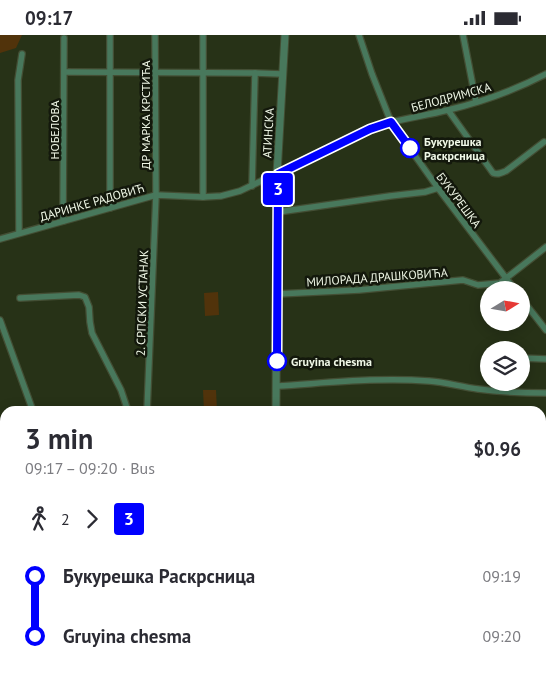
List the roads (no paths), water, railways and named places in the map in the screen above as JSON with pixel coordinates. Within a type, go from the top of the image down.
[{"type":"street","points":[[110,35],[110,208]]},
{"type":"street","name":"ДР МАРКА КРСТИЋА","points":[[155,35],[156,195]]},
{"type":"street","points":[[203,197],[204,35]]},
{"type":"street","name":"АТИНСКА","points":[[276,406],[278,174],[285,35]]},
{"type":"street","name":"БУКУРЕШКА","points":[[359,35],[391,122],[506,279]]},
{"type":"street","points":[[463,35],[476,102]]},
{"type":"street","name":"НОБЕЛОВА","points":[[63,221],[64,38]]},
{"type":"street","points":[[19,233],[18,80],[22,54]]},
{"type":"street","points":[[64,72],[282,74]]},
{"type":"street","points":[[252,186],[255,73]]},
{"type":"street","name":"БЕЛОДРИМСКА","points":[[278,174],[370,129],[391,122],[476,102],[500,94],[546,73]]},
{"type":"street","points":[[448,110],[493,173],[499,174],[506,171],[544,142]]},
{"type":"street","name":"ДАРИНКЕ РАДОВИЋ","points":[[0,239],[156,195],[222,196],[252,186],[278,174]]},
{"type":"street","points":[[278,212],[438,188]]},
{"type":"street","name":"2. СРПСКИ УСТАНАК","points":[[148,406],[156,195]]},
{"type":"street","points":[[506,279],[546,247]]},
{"type":"street","name":"МИЛОРАДА ДРАШКОВИЋА","points":[[277,294],[358,290],[463,280],[472,284],[485,285],[500,283],[506,279]]},
{"type":"street","points":[[20,298],[84,296],[87,300],[92,333],[121,390],[126,406]]},
{"type":"street","points":[[530,310],[546,331]]},
{"type":"street","points":[[0,320],[31,406]]},
{"type":"street","points":[[530,359],[546,359]]},
{"type":"street","points":[[277,386],[361,381],[420,381],[476,389],[546,393]]},
{"type":"place","name":"Букурешка Раскрсница","points":[[410,148]]},
{"type":"place","name":"Gruyina chesma","points":[[277,361]]}]
